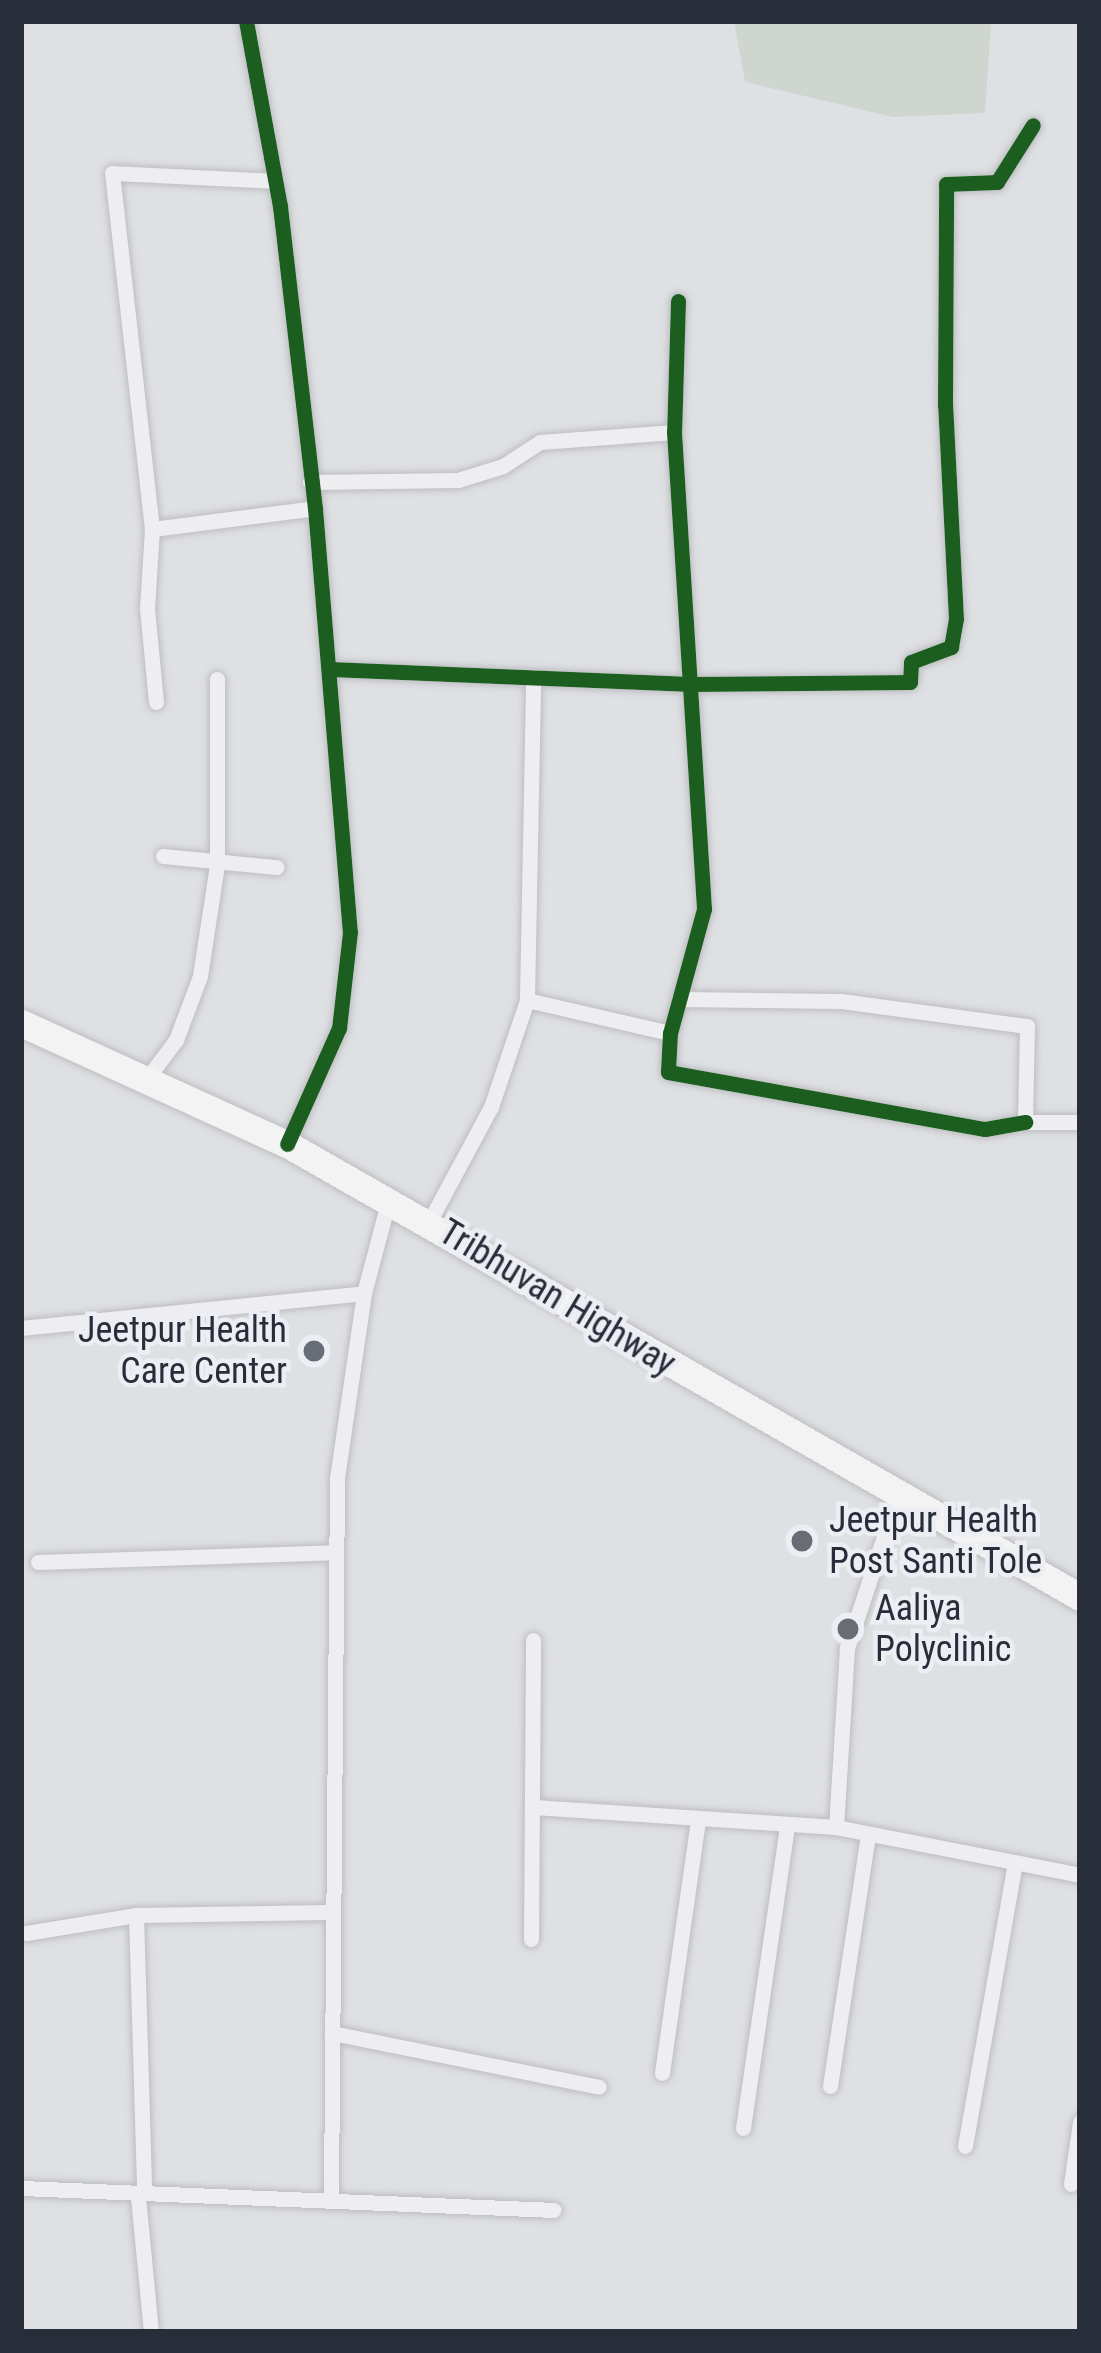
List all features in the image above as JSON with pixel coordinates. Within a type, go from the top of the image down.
[{"type":"highway","name":"Tribhuvan Highway","points":[[21,1024],[148,1077],[389,1199],[897,1496],[1080,1597]]},
{"type":"street","points":[[245,21],[275,181],[315,508],[350,932],[339,1028],[287,1144]]},
{"type":"street","points":[[331,669],[691,683],[910,682],[911,662],[951,647],[946,184],[997,182],[1033,125]]},
{"type":"street","points":[[156,702],[147,608],[152,529],[112,173],[275,181]]},
{"type":"street","points":[[678,301],[674,432],[704,909],[670,1033],[668,1072],[985,1129],[1025,1122],[1080,1122]]},
{"type":"street","points":[[310,482],[458,480],[503,466],[540,442],[674,432]]},
{"type":"street","points":[[152,529],[315,508]]},
{"type":"street","points":[[429,1222],[490,1107],[526,1000],[533,677]]},
{"type":"street","points":[[148,1077],[176,1040],[200,976],[217,866],[217,680]]},
{"type":"street","points":[[163,856],[217,866],[275,867]]},
{"type":"street","points":[[679,999],[841,1001],[1027,1025],[1025,1122]]},
{"type":"street","points":[[526,1000],[670,1033]]},
{"type":"street","points":[[331,2195],[328,1912],[334,1552],[364,1294],[389,1199]]},
{"type":"street","points":[[21,1328],[364,1294]]},
{"type":"street","points":[[836,1827],[847,1648],[897,1496]]},
{"type":"street","points":[[38,1562],[334,1552]]},
{"type":"street","points":[[531,1940],[533,1640]]},
{"type":"street","points":[[534,1807],[787,1828],[836,1827],[1080,1875]]},
{"type":"street","points":[[662,2073],[698,1821]]},
{"type":"street","points":[[743,2128],[787,1828]]},
{"type":"street","points":[[830,2086],[868,1836]]},
{"type":"street","points":[[965,2146],[1015,1862]]},
{"type":"street","points":[[26,1933],[136,1915],[328,1912]]},
{"type":"street","points":[[136,1915],[144,2187],[138,2198],[151,2332]]},
{"type":"street","points":[[332,2033],[599,2087]]},
{"type":"street","points":[[1071,2183],[1080,2122]]},
{"type":"street","points":[[21,2188],[144,2187],[554,2210]]},
{"type":"shaded area","points":[[734,21],[991,21],[985,113],[893,117],[745,82]]},
{"type":"cycle path","points":[[246,21],[280,206],[315,508],[350,932],[339,1028],[287,1144]]},
{"type":"cycle path","points":[[330,669],[691,684],[910,682],[911,662],[951,647],[956,619],[945,405],[946,184],[997,182],[1033,125]]},
{"type":"cycle path","points":[[678,301],[674,432],[704,909],[670,1033],[668,1072],[985,1129],[1025,1122]]},
{"type":"place","name":"Jeetpur Health Care Center","points":[[314,1351]]},
{"type":"place","name":"Jeetpur Health Post Santi Tole","points":[[802,1541]]},
{"type":"place","name":"Aaliya Polyclinic","points":[[848,1629]]}]
